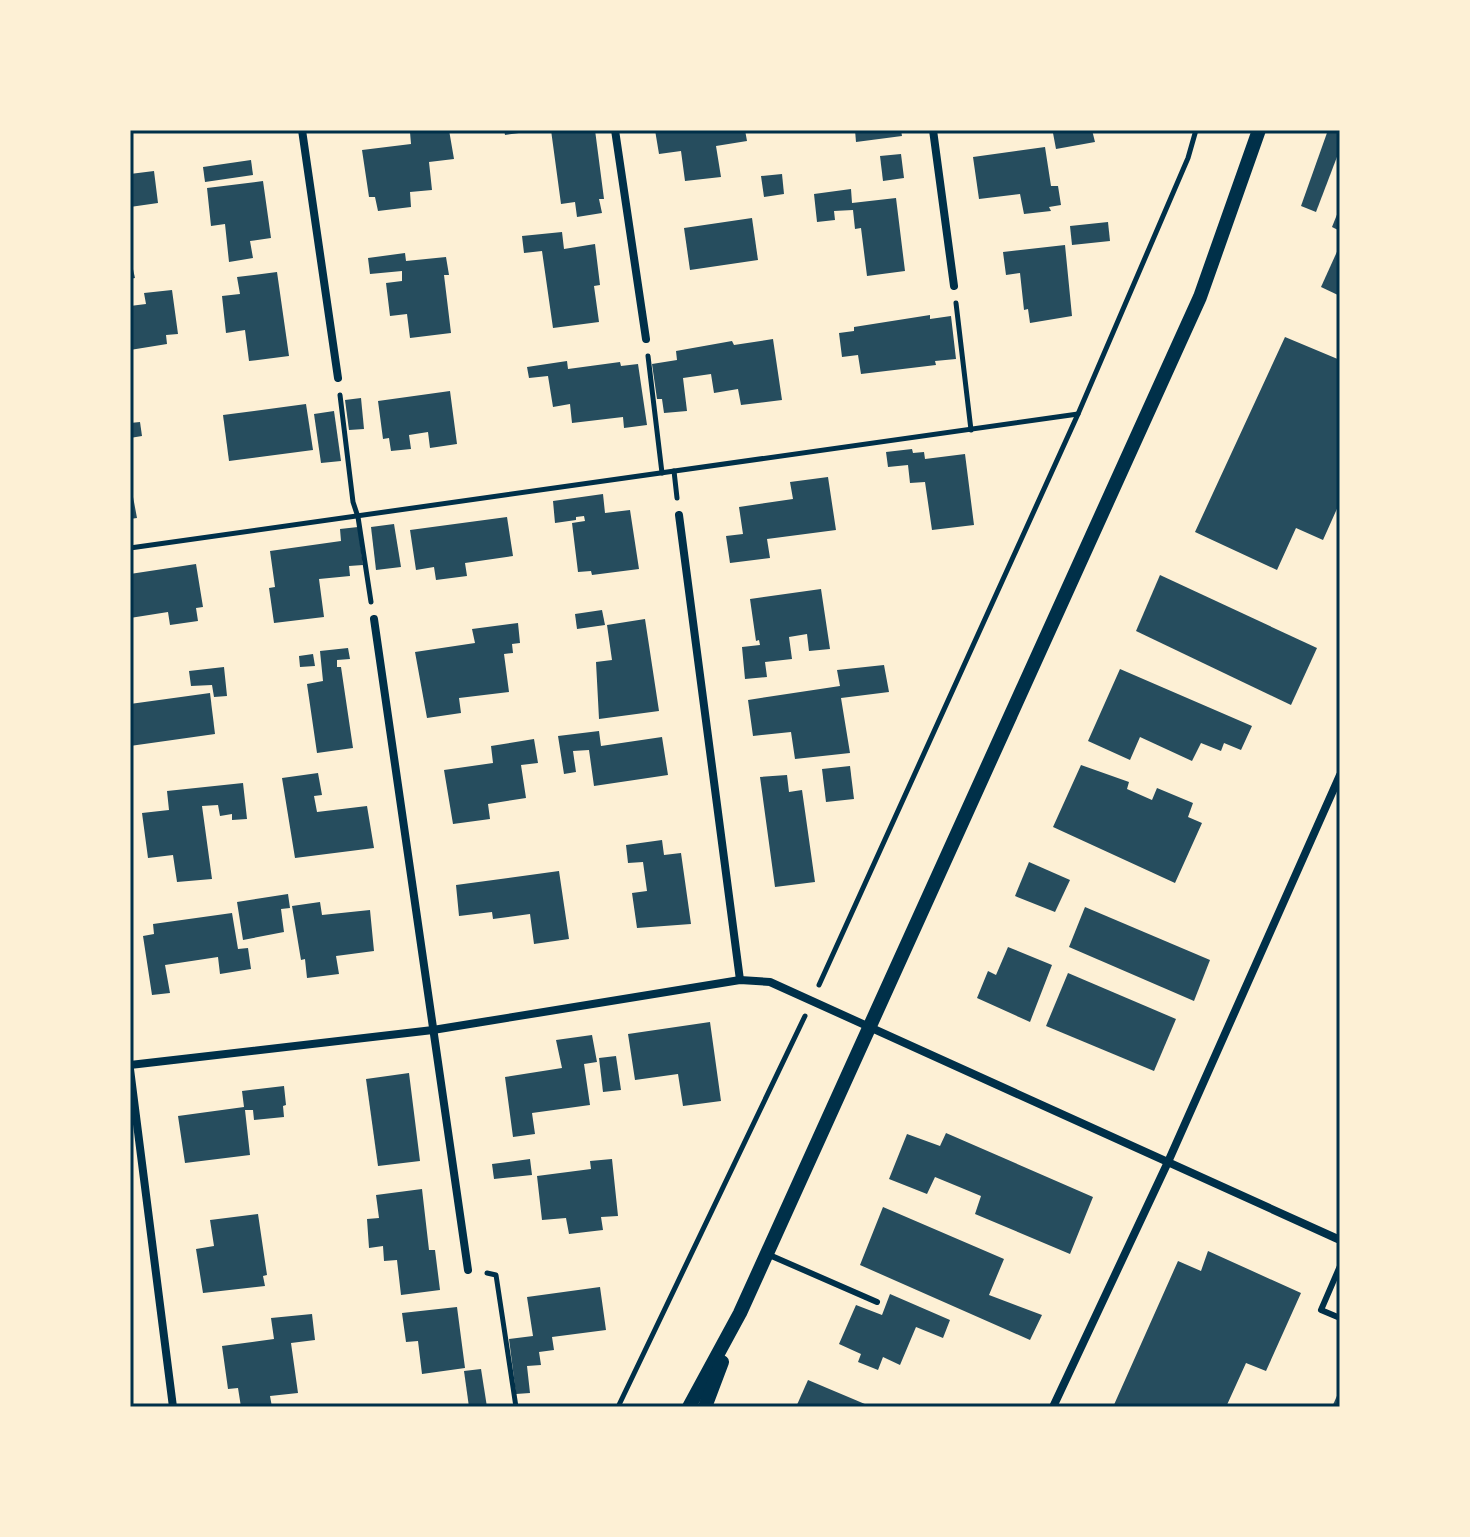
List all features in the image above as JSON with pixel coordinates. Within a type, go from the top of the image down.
[{"type":"street","points":[[302,130],[338,378]]},
{"type":"street","points":[[615,130],[646,339]]},
{"type":"street","points":[[933,130],[954,286]]},
{"type":"street","points":[[689,1407],[740,1313],[1200,297],[1259,130]]},
{"type":"street","points":[[679,515],[740,980]]},
{"type":"street","points":[[374,619],[468,1270]]},
{"type":"street","points":[[1053,1407],[1168,1162],[1340,775]]},
{"type":"street","points":[[173,1407],[130,1067],[433,1030],[740,980],[770,982],[1340,1240]]},
{"type":"street","points":[[705,1407],[740,1313]]},
{"type":"lane","points":[[767,1254],[877,1302]]},
{"type":"lane","points":[[1340,1266],[1321,1310],[1340,1318]]},
{"type":"path","points":[[618,1407],[812,1001],[1078,414],[1188,158],[1196,130]]},
{"type":"path","points":[[954,286],[971,430]]},
{"type":"path","points":[[646,339],[662,473]]},
{"type":"path","points":[[338,378],[353,502],[374,619]]},
{"type":"path","points":[[130,548],[1078,414]]},
{"type":"path","points":[[674,471],[679,515]]},
{"type":"path","points":[[468,1270],[496,1275],[516,1407]]},
{"type":"building","points":[[449,130],[454,159],[429,162],[432,190],[410,192],[411,207],[378,211],[375,197],[369,197],[362,150],[411,144],[410,132]]},
{"type":"building","points":[[504,130],[526,130],[526,132],[505,135]]},
{"type":"building","points":[[551,130],[595,130],[604,199],[599,199],[602,213],[577,217],[575,202],[561,204]]},
{"type":"building","points":[[655,130],[745,130],[747,141],[716,146],[721,177],[685,181],[681,151],[659,154]]},
{"type":"building","points":[[855,130],[901,130],[902,136],[856,142]]},
{"type":"building","points":[[1092,130],[1095,142],[1056,149],[1053,133]]},
{"type":"building","points":[[1328,130],[1340,130],[1340,149],[1316,212],[1301,206]]},
{"type":"building","points":[[1045,147],[1051,186],[1058,186],[1061,205],[1049,207],[1051,211],[1024,214],[1020,194],[979,199],[973,157]]},
{"type":"building","points":[[901,154],[904,178],[883,181],[880,156]]},
{"type":"building","points":[[251,160],[253,175],[205,182],[203,167]]},
{"type":"building","points":[[154,171],[158,203],[130,207],[130,174]]},
{"type":"building","points":[[782,174],[784,194],[764,197],[761,176]]},
{"type":"building","points":[[263,181],[271,238],[250,241],[253,258],[229,262],[225,224],[211,226],[207,188]]},
{"type":"building","points":[[851,189],[852,203],[896,198],[905,271],[867,276],[861,228],[855,229],[853,210],[834,211],[835,220],[817,222],[814,194]]},
{"type":"building","points":[[1340,207],[1340,231],[1332,227]]},
{"type":"building","points":[[752,218],[758,260],[690,270],[684,228]]},
{"type":"building","points":[[1108,222],[1110,241],[1072,245],[1070,226]]},
{"type":"building","points":[[562,232],[564,249],[595,244],[600,285],[594,286],[599,322],[553,328],[542,251],[524,253],[522,236]]},
{"type":"building","points":[[1065,245],[1072,316],[1030,323],[1028,309],[1024,310],[1020,273],[1006,275],[1003,252]]},
{"type":"building","points":[[1340,245],[1340,296],[1321,287]]},
{"type":"building","points":[[405,253],[406,261],[446,257],[449,275],[444,275],[451,333],[410,338],[407,314],[390,316],[386,283],[402,281],[402,271],[370,274],[368,258]]},
{"type":"building","points":[[130,256],[135,278],[130,279]]},
{"type":"building","points":[[277,272],[289,356],[249,361],[245,330],[226,333],[222,296],[240,294],[237,277]]},
{"type":"building","points":[[172,290],[178,334],[166,335],[167,344],[130,350],[130,306],[146,304],[144,293]]},
{"type":"building","points":[[930,315],[930,319],[951,316],[956,359],[935,361],[936,365],[861,374],[858,355],[842,357],[839,333],[854,331],[854,327]]},
{"type":"building","points":[[1285,337],[1340,360],[1340,502],[1323,540],[1296,528],[1277,570],[1195,532]]},
{"type":"building","points":[[773,339],[782,400],[741,405],[738,389],[714,393],[711,374],[683,378],[687,411],[664,413],[662,399],[657,399],[652,364],[677,360],[676,351],[732,341],[734,345]]},
{"type":"building","points":[[567,361],[568,369],[620,362],[621,366],[638,364],[647,425],[624,428],[623,417],[572,423],[570,404],[553,407],[548,376],[529,378],[527,367]]},
{"type":"building","points":[[450,391],[457,444],[430,448],[428,432],[409,435],[411,449],[391,451],[389,438],[383,439],[378,401]]},
{"type":"building","points":[[361,398],[364,429],[349,430],[345,400]]},
{"type":"building","points":[[306,404],[313,450],[229,461],[223,415]]},
{"type":"building","points":[[334,411],[341,461],[321,463],[314,414]]},
{"type":"building","points":[[140,422],[142,436],[130,438],[130,423]]},
{"type":"building","points":[[912,449],[913,453],[924,452],[925,459],[965,454],[974,525],[932,530],[925,482],[910,483],[908,465],[888,467],[886,452]]},
{"type":"building","points":[[828,477],[836,530],[767,539],[770,558],[730,563],[726,536],[743,534],[739,507],[793,499],[790,482]]},
{"type":"building","points":[[130,481],[137,518],[130,519]]},
{"type":"building","points":[[603,494],[605,513],[630,510],[639,569],[592,575],[591,571],[578,572],[572,523],[585,521],[584,516],[555,523],[553,501]]},
{"type":"building","points":[[507,517],[513,556],[465,563],[467,576],[436,580],[434,567],[416,570],[410,530]]},
{"type":"building","points":[[394,524],[401,567],[376,570],[371,527]]},
{"type":"building","points":[[358,527],[363,565],[349,566],[350,576],[319,579],[324,617],[274,623],[269,588],[275,587],[270,551],[341,541],[340,529]]},
{"type":"building","points":[[196,564],[203,607],[196,608],[198,621],[170,625],[168,612],[130,618],[130,574]]},
{"type":"building","points":[[1160,575],[1317,648],[1291,705],[1136,631]]},
{"type":"building","points":[[821,589],[830,649],[809,651],[807,634],[789,637],[792,659],[765,662],[767,677],[745,679],[742,647],[760,645],[759,640],[756,641],[750,599]]},
{"type":"building","points":[[602,610],[605,625],[577,629],[575,614]]},
{"type":"building","points":[[645,619],[659,711],[599,719],[596,662],[612,660],[607,625]]},
{"type":"building","points":[[518,623],[520,643],[512,644],[513,653],[504,654],[509,692],[459,698],[461,713],[427,718],[415,652],[475,643],[472,629]]},
{"type":"building","points":[[348,648],[350,659],[337,660],[337,667],[341,667],[353,748],[317,753],[307,684],[323,681],[320,651]]},
{"type":"building","points":[[313,654],[315,666],[300,667],[299,656]]},
{"type":"building","points":[[884,665],[889,692],[841,698],[850,753],[795,759],[791,732],[753,736],[748,700],[840,686],[837,670]]},
{"type":"building","points":[[224,667],[227,696],[214,697],[212,685],[191,686],[189,671]]},
{"type":"building","points":[[1120,669],[1252,726],[1241,750],[1224,743],[1221,751],[1201,743],[1192,761],[1140,737],[1130,760],[1088,741]]},
{"type":"building","points":[[210,693],[215,734],[130,746],[130,704]]},
{"type":"building","points":[[599,731],[601,746],[662,737],[668,775],[594,786],[589,750],[573,751],[576,772],[564,774],[558,736]]},
{"type":"building","points":[[534,739],[538,763],[521,765],[526,798],[488,804],[490,819],[453,824],[444,770],[493,763],[491,746]]},
{"type":"building","points":[[1081,765],[1129,782],[1127,789],[1152,800],[1157,788],[1193,803],[1188,817],[1202,823],[1175,883],[1053,827]]},
{"type":"building","points":[[850,766],[854,799],[826,802],[822,769]]},
{"type":"building","points":[[318,773],[322,795],[314,796],[317,812],[367,806],[374,848],[295,858],[282,778]]},
{"type":"building","points":[[787,775],[789,792],[802,790],[815,882],[775,887],[760,777]]},
{"type":"building","points":[[243,783],[247,819],[232,820],[232,814],[220,816],[218,805],[202,806],[212,879],[177,882],[173,855],[148,858],[142,813],[169,810],[167,791]]},
{"type":"building","points":[[662,840],[664,855],[681,853],[691,924],[637,928],[632,893],[647,891],[643,862],[628,863],[626,845]]},
{"type":"building","points":[[1029,862],[1070,880],[1055,912],[1015,896]]},
{"type":"building","points":[[559,871],[569,939],[534,944],[530,914],[493,919],[492,912],[459,916],[456,885]]},
{"type":"building","points":[[288,894],[290,908],[281,909],[284,932],[243,940],[237,902]]},
{"type":"building","points":[[320,902],[322,915],[370,910],[374,951],[336,956],[339,974],[307,978],[292,906]]},
{"type":"building","points":[[1085,907],[1210,960],[1194,1001],[1069,947]]},
{"type":"building","points":[[232,913],[238,949],[248,948],[251,969],[220,974],[218,957],[165,965],[170,993],[152,995],[143,936],[154,934],[153,924]]},
{"type":"building","points":[[1008,947],[1052,965],[1030,1022],[977,998],[988,971],[996,975]]},
{"type":"building","points":[[1068,973],[1176,1019],[1154,1071],[1046,1026]]},
{"type":"building","points":[[710,1022],[721,1101],[683,1106],[678,1074],[635,1080],[628,1034]]},
{"type":"building","points":[[592,1035],[597,1062],[584,1064],[590,1105],[532,1113],[535,1134],[513,1137],[505,1077],[562,1068],[556,1040]]},
{"type":"building","points":[[616,1056],[621,1090],[603,1092],[599,1058]]},
{"type":"building","points":[[409,1073],[420,1161],[378,1166],[366,1079]]},
{"type":"building","points":[[284,1086],[284,1117],[254,1120],[253,1110],[245,1110],[250,1155],[185,1163],[178,1116],[244,1107],[242,1091]]},
{"type":"building","points":[[946,1133],[1093,1197],[1070,1254],[975,1214],[981,1196],[935,1177],[927,1194],[889,1179],[907,1134],[940,1146]]},
{"type":"building","points":[[530,1159],[532,1175],[494,1179],[492,1164]]},
{"type":"building","points":[[612,1159],[618,1216],[601,1217],[603,1230],[569,1234],[566,1218],[542,1220],[537,1176],[591,1169],[590,1161]]},
{"type":"building","points":[[422,1189],[429,1250],[435,1250],[440,1290],[401,1295],[397,1260],[384,1261],[383,1246],[369,1248],[367,1219],[379,1218],[376,1195]]},
{"type":"building","points":[[883,1207],[1004,1259],[989,1295],[1042,1315],[1030,1340],[860,1265]]},
{"type":"building","points":[[258,1214],[267,1275],[263,1276],[265,1286],[203,1293],[196,1249],[214,1246],[210,1220]]},
{"type":"building","points":[[1208,1251],[1301,1293],[1266,1371],[1246,1363],[1226,1407],[1113,1407],[1178,1261],[1201,1271]]},
{"type":"building","points":[[600,1287],[606,1330],[552,1337],[554,1350],[539,1352],[541,1365],[527,1366],[530,1393],[516,1394],[509,1339],[533,1336],[527,1297]]},
{"type":"building","points":[[890,1294],[950,1320],[943,1338],[916,1327],[900,1365],[883,1357],[878,1370],[858,1362],[861,1354],[839,1344],[856,1305],[882,1315]]},
{"type":"building","points":[[457,1307],[465,1368],[422,1374],[418,1341],[406,1342],[402,1313]]},
{"type":"building","points":[[312,1314],[315,1340],[291,1343],[298,1393],[270,1396],[272,1407],[241,1407],[238,1388],[228,1389],[222,1346],[274,1339],[271,1318]]},
{"type":"building","points":[[481,1369],[487,1407],[469,1407],[464,1371]]},
{"type":"building","points":[[808,1380],[872,1407],[796,1407]]},
{"type":"building","points":[[1340,1389],[1340,1407],[1332,1407]]}]
